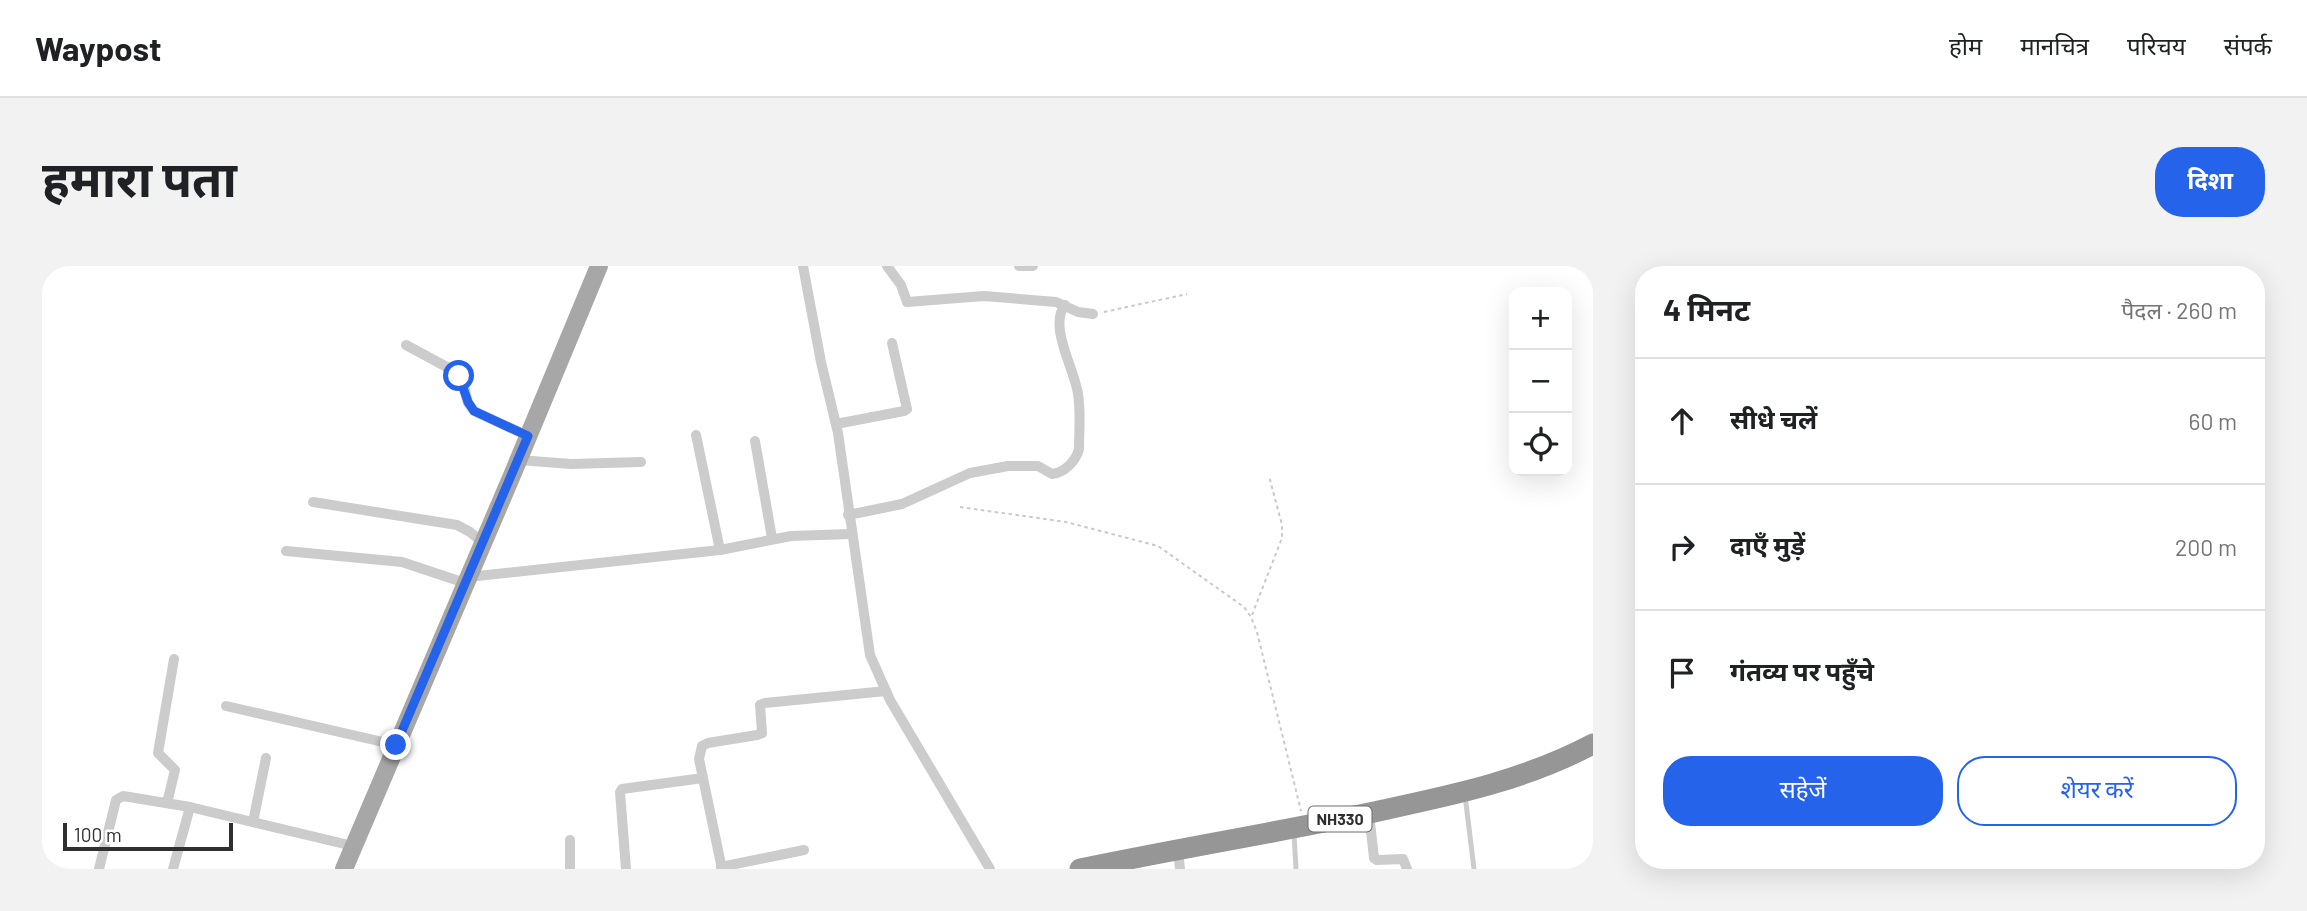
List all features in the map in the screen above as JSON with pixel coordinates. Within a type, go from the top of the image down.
[{"type":"highway","name":"NH330","points":[[1080,869],[1179,859],[1299,826],[1465,792],[1516,778],[1559,762],[1593,744]]},
{"type":"main road","points":[[344,869],[519,460],[598,266]]},
{"type":"street","points":[[803,266],[836,424],[870,654],[886,691],[990,869]]},
{"type":"street","points":[[887,266],[901,285],[907,302],[984,296],[1065,305],[1077,312],[1093,314]]},
{"type":"street","points":[[1019,266],[1033,266]]},
{"type":"street","points":[[848,515],[902,504],[978,471],[1008,466],[1038,466],[1052,474],[1063,471],[1079,449],[1078,392],[1066,355],[1059,317],[1065,305]]},
{"type":"street","points":[[836,424],[907,409],[892,343]]},
{"type":"street","points":[[406,345],[456,372],[463,382],[468,402],[474,411],[528,436]]},
{"type":"street","points":[[696,435],[720,550]]},
{"type":"street","points":[[755,441],[772,538]]},
{"type":"street","points":[[519,460],[570,464],[641,462]]},
{"type":"street","points":[[313,502],[457,525],[483,543]]},
{"type":"street","points":[[286,551],[402,562],[467,580],[720,550],[772,538],[851,534]]},
{"type":"street","points":[[167,803],[175,770],[158,753],[174,659]]},
{"type":"street","points":[[804,850],[722,868],[699,759],[702,746],[762,733],[760,705],[886,691]]},
{"type":"street","points":[[226,706],[396,745]]},
{"type":"street","points":[[253,822],[266,758]]},
{"type":"street","points":[[625,869],[622,789],[703,778]]},
{"type":"street","points":[[99,869],[119,797],[129,796],[190,807],[353,846]]},
{"type":"street","points":[[173,869],[190,807]]},
{"type":"street","points":[[1369,813],[1374,858],[1403,859],[1406,869]]},
{"type":"street","points":[[570,840],[570,869]]},
{"type":"lane","points":[[1465,792],[1474,869]]},
{"type":"lane","points":[[1296,869],[1299,826]]},
{"type":"path","points":[[1093,314],[1119,311],[1188,293]]},
{"type":"path","points":[[1251,617],[1282,538],[1282,525],[1269,476]]},
{"type":"path","points":[[960,508],[1066,522],[1158,546],[1244,607],[1251,617],[1299,826]]},
{"type":"route","points":[[396,745],[528,436],[474,411],[459,376]]}]
